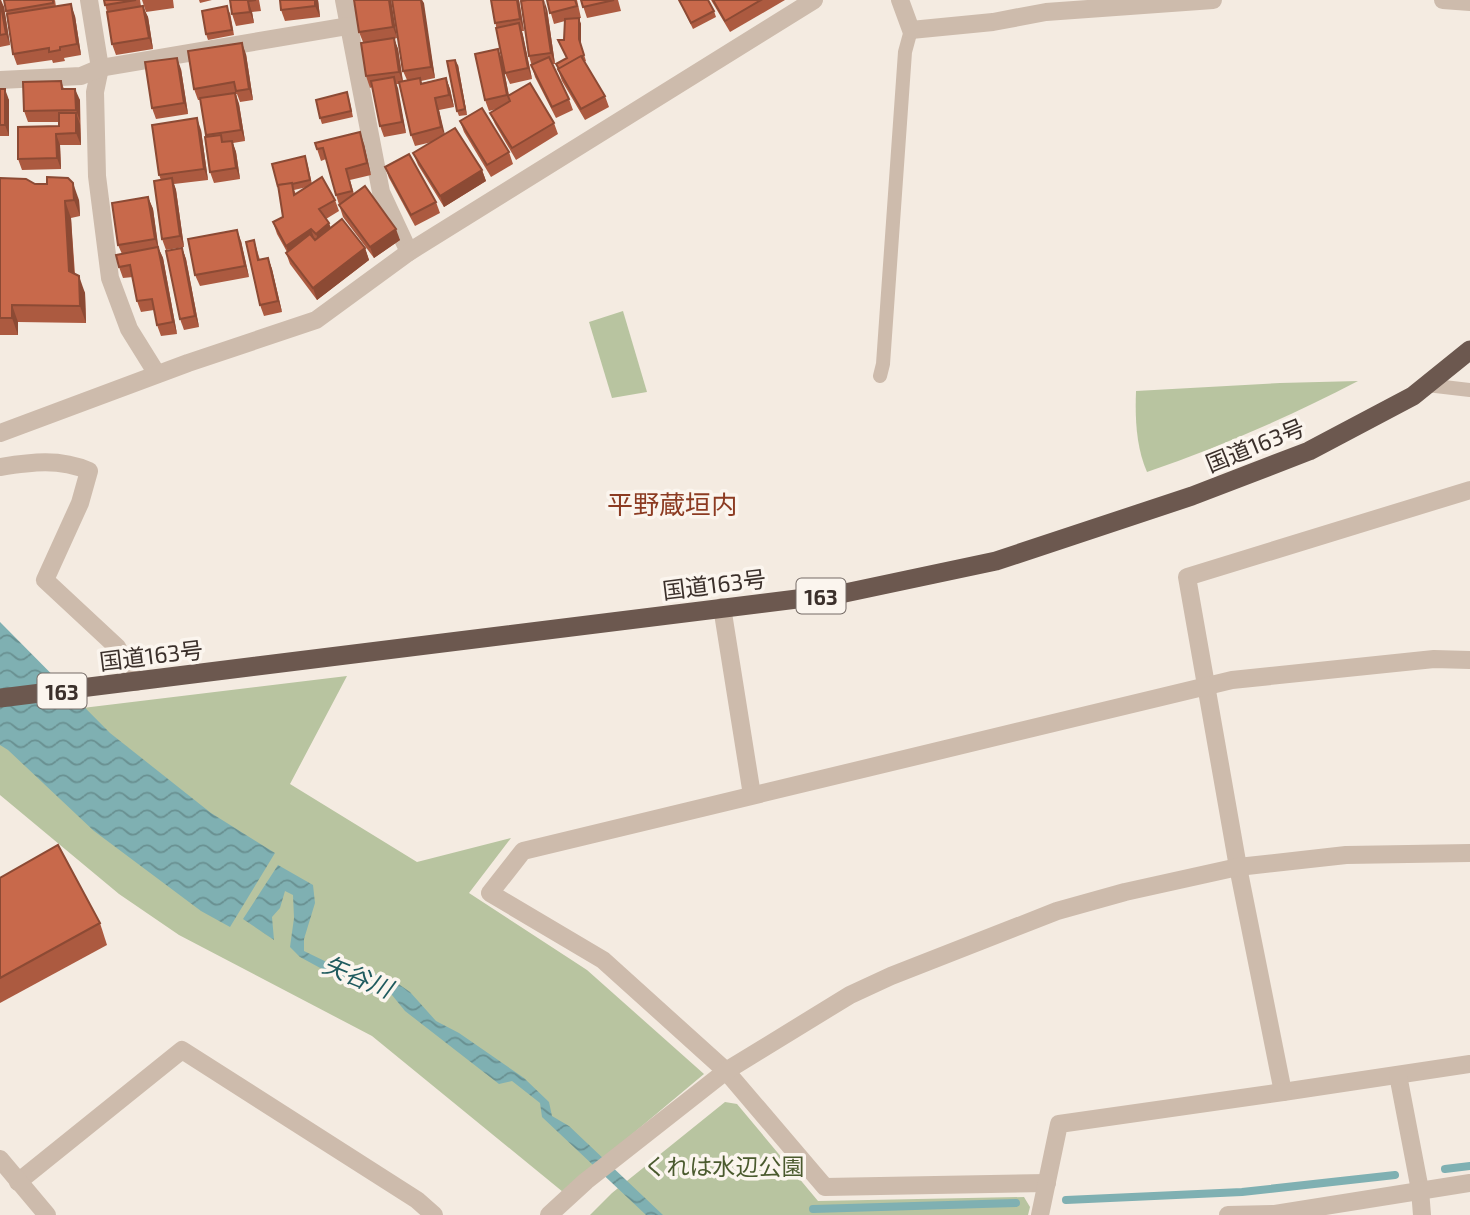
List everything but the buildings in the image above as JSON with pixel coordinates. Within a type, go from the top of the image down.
[{"type":"highway","name":"国道163号","points":[[0,698],[845,593],[996,561],[1192,496],[1309,451],[1413,396],[1470,350]]},
{"type":"street","points":[[89,0],[100,68],[95,92],[97,176],[110,278],[130,329],[156,374]]},
{"type":"street","points":[[344,0],[381,192],[409,252]]},
{"type":"street","points":[[0,433],[156,374],[316,320],[409,252],[814,0]]},
{"type":"street","points":[[900,0],[911,30],[993,22],[1046,12],[1213,0]]},
{"type":"street","points":[[1443,0],[1470,2]]},
{"type":"street","points":[[0,79],[81,76],[100,68],[348,26]]},
{"type":"street","points":[[0,467],[36,462],[72,464],[89,471],[80,503],[45,580],[117,647],[130,682]]},
{"type":"street","points":[[1283,1092],[1238,867],[1187,577],[1470,490]]},
{"type":"street","points":[[722,607],[752,795]]},
{"type":"street","points":[[1047,1183],[825,1187],[726,1071],[603,960],[490,892],[523,851],[1233,680],[1434,659],[1470,660]]},
{"type":"street","points":[[549,1215],[586,1181],[726,1071],[850,995],[891,976],[1057,911],[1125,892],[1238,867],[1346,855],[1470,853]]},
{"type":"street","points":[[18,1182],[182,1050],[417,1200],[434,1215]]},
{"type":"street","points":[[1040,1215],[1059,1124],[1470,1064]]},
{"type":"street","points":[[1398,1075],[1420,1190],[1422,1215]]},
{"type":"street","points":[[0,1159],[47,1215]]},
{"type":"street","points":[[1228,1215],[1275,1214],[1470,1183]]},
{"type":"lane","points":[[880,376],[905,52],[911,30]]},
{"type":"lane","points":[[1427,385],[1470,390]]},
{"type":"green space","points":[[623,311],[647,392],[612,398],[589,322]]},
{"type":"green space","points":[[1358,381],[1254,431],[1147,472],[1140,453],[1137,432],[1136,391]]},
{"type":"green space","points":[[347,676],[290,784],[417,862],[511,838],[469,893],[587,970],[704,1074],[563,1192],[372,1036],[179,935],[119,894],[0,795],[0,718]]},
{"type":"green space","name":"くれは水辺公園","points":[[725,1102],[737,1104],[818,1201],[1024,1197],[1030,1207],[1028,1215],[590,1215],[612,1193]]},
{"type":"water","points":[[0,622],[110,733],[211,813],[275,853],[230,927],[201,911],[94,831],[0,745]]},
{"type":"water","name":"矢谷川","points":[[278,865],[313,885],[315,903],[304,939],[304,951],[337,967],[387,976],[410,992],[436,1021],[459,1033],[524,1078],[549,1102],[552,1116],[569,1126],[663,1215],[646,1215],[542,1117],[540,1103],[512,1081],[499,1084],[405,1011],[392,995],[380,992],[368,994],[300,957],[290,947],[294,918],[293,895],[285,891],[280,908],[272,917],[274,940],[243,919]]},
{"type":"waterway","points":[[1445,1169],[1470,1166]]},
{"type":"waterway","points":[[1066,1200],[1242,1192],[1395,1175]]},
{"type":"waterway","points":[[813,1209],[1016,1203]]},
{"type":"district","name":"平野蔵垣内","points":[[672,503]]}]
